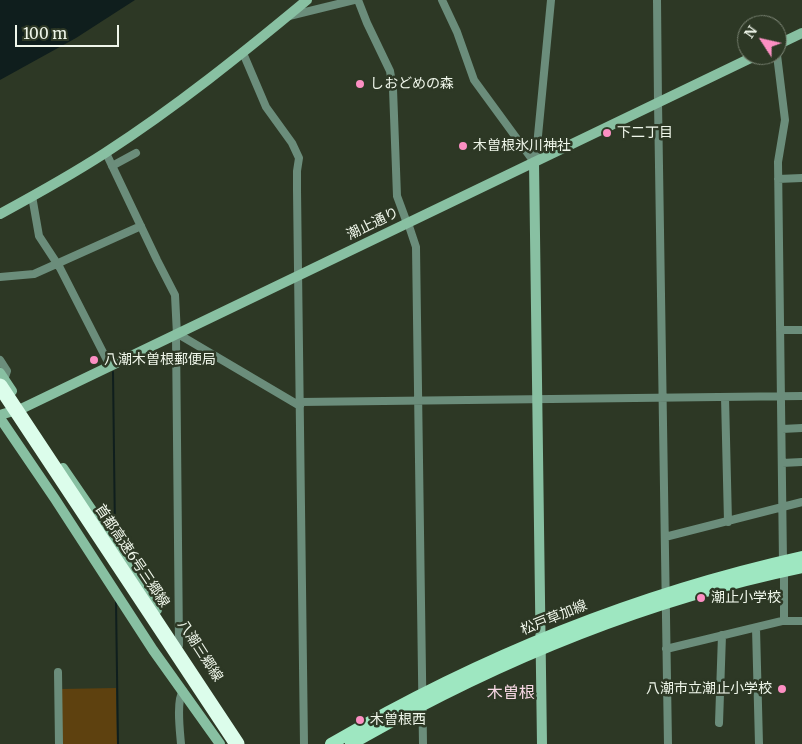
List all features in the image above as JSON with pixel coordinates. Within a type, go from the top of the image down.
[{"type":"highway","name":"首都高速6号三郷線","points":[[2,380],[237,744]]},
{"type":"highway","name":"首都高速6号三郷線","points":[[0,405],[226,744]]},
{"type":"main road","name":"松戸草加線","points":[[331,744],[422,699],[457,687],[541,644],[582,632],[666,599],[738,582],[802,557]]},
{"type":"main road","name":"松戸草加線","points":[[783,566],[802,567]]},
{"type":"main road","name":"松戸草加線","points":[[351,744],[422,699]]},
{"type":"street","points":[[0,214],[106,153],[165,112],[243,53],[307,0]]},
{"type":"street","points":[[287,17],[354,0]]},
{"type":"street","points":[[358,0],[390,71],[393,89],[397,196],[416,247],[423,744]]},
{"type":"street","points":[[442,0],[457,32],[474,80],[534,162]]},
{"type":"street","points":[[542,744],[534,162],[551,0]]},
{"type":"street","points":[[657,0],[668,744]]},
{"type":"street","points":[[787,40],[802,33]]},
{"type":"street","points":[[243,53],[266,107],[292,143],[299,158],[297,171],[304,744]]},
{"type":"street","name":"潮止通り","points":[[0,417],[23,408],[177,335],[737,64]]},
{"type":"street","points":[[777,65],[785,120],[778,162],[784,621]]},
{"type":"street","points":[[106,153],[156,260],[176,295],[179,645]]},
{"type":"street","points":[[112,166],[136,154]]},
{"type":"street","points":[[778,179],[802,178]]},
{"type":"street","points":[[32,196],[39,236],[58,264],[110,366]]},
{"type":"street","points":[[0,277],[34,274],[141,226]]},
{"type":"street","points":[[780,330],[802,330]]},
{"type":"street","points":[[177,335],[300,404],[418,400],[802,396]]},
{"type":"street","points":[[0,360],[7,371],[2,380]]},
{"type":"street","name":"八潮三郷線","points":[[2,380],[118,548],[179,645],[246,744]]},
{"type":"street","points":[[725,397],[728,522]]},
{"type":"street","points":[[0,417],[153,650],[220,744]]},
{"type":"street","points":[[782,429],[802,428]]},
{"type":"street","points":[[782,463],[802,462]]},
{"type":"street","points":[[665,537],[802,502]]},
{"type":"street","points":[[666,649],[784,621],[802,620]]},
{"type":"street","points":[[756,628],[759,744]]},
{"type":"street","points":[[719,723],[722,635]]},
{"type":"street","points":[[58,672],[59,744]]},
{"type":"street","points":[[181,744],[181,688],[198,673]]},
{"type":"street","points":[[216,701],[214,714],[232,744]]},
{"type":"shaded area","points":[[0,0],[135,0],[76,38],[0,80]]},
{"type":"shaded area","points":[[116,688],[117,744],[62,744],[61,689]]},
{"type":"waterway","points":[[113,372],[115,534]]},
{"type":"waterway","points":[[116,602],[118,744]]},
{"type":"place","name":"しおどめの森","points":[[360,84]]},
{"type":"place","name":"下二丁目","points":[[607,133]]},
{"type":"place","name":"木曽根氷川神社","points":[[463,146]]},
{"type":"place","name":"八潮木曽根郵便局","points":[[94,360]]},
{"type":"place","name":"潮止小学校","points":[[701,598]]},
{"type":"place","name":"八潮市立潮止小学校","points":[[782,689]]},
{"type":"place","name":"木曽根西","points":[[360,720]]},
{"type":"district","name":"木曽根","points":[[511,693]]}]
